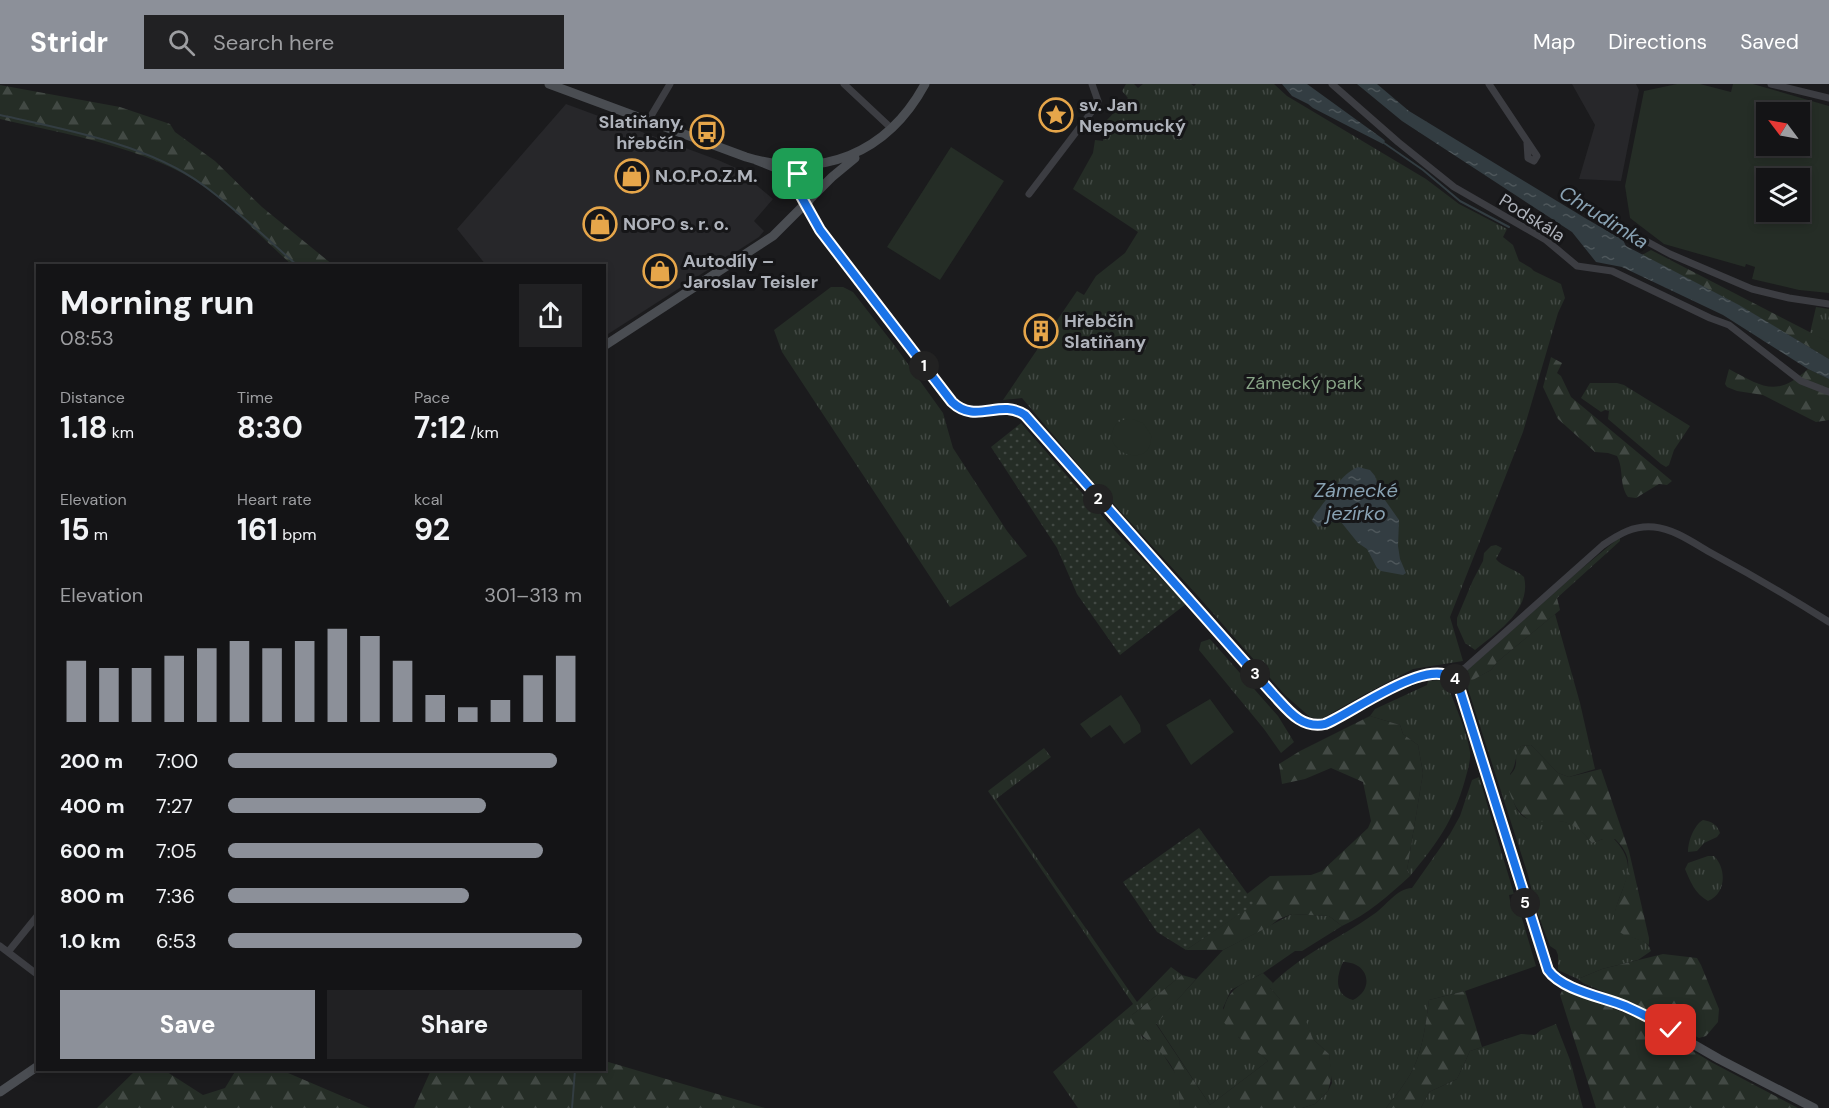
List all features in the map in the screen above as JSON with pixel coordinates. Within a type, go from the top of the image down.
[{"type":"street","points":[[549,84],[776,168],[791,181],[825,236],[948,397],[964,411],[976,413],[1006,409],[1025,415],[1273,694],[1303,722],[1314,726],[1330,722],[1395,686],[1426,674],[1443,672],[1453,676],[1459,687],[1542,957],[1551,974],[1565,984],[1640,1013],[1719,1059],[1814,1108]]},
{"type":"street","points":[[648,121],[670,84]]},
{"type":"street","points":[[844,84],[891,128]]},
{"type":"street","points":[[606,345],[766,242],[836,173],[891,128],[909,108],[925,84]]},
{"type":"street","points":[[1029,194],[1096,106],[1098,101],[1092,84]]},
{"type":"street","name":"Podskála","points":[[1332,84],[1389,135],[1454,187],[1546,240],[1577,266],[1612,271],[1729,325],[1802,381],[1829,392]]},
{"type":"street","points":[[1489,84],[1527,143]]},
{"type":"street","points":[[1771,84],[1829,98]]},
{"type":"street","points":[[756,160],[776,164],[823,164],[842,160],[860,152],[881,137]]},
{"type":"street","points":[[797,189],[796,178],[803,165]]},
{"type":"street","points":[[803,165],[810,182],[807,204]]},
{"type":"street","points":[[1646,242],[1743,286],[1768,294],[1829,304]]},
{"type":"street","points":[[1453,676],[1465,668],[1603,545],[1619,534],[1637,527],[1657,527],[1685,538],[1768,584],[1829,622]]},
{"type":"street","points":[[8,952],[36,917]]},
{"type":"street","points":[[0,946],[36,973]]},
{"type":"street","points":[[0,1092],[36,1067]]},
{"type":"shaded area","points":[[1572,84],[1636,84],[1639,90],[1621,181],[1579,179],[1595,125]]},
{"type":"shaded area","points":[[566,104],[736,168],[773,199],[754,221],[764,231],[759,237],[606,335],[606,264],[485,264],[457,229]]},
{"type":"green space","name":"Zámecký park","points":[[1126,84],[1134,84],[1138,88],[1143,84],[1191,84],[1194,86],[1196,84],[1274,84],[1287,96],[1426,179],[1459,204],[1507,229],[1503,237],[1513,245],[1519,261],[1561,284],[1565,298],[1558,313],[1523,432],[1450,617],[1463,661],[1413,669],[1325,717],[1320,719],[1310,717],[1285,695],[1088,476],[1022,398],[1003,400],[1077,291],[1084,295],[1096,276],[1125,253],[1138,232],[1073,189],[1093,153],[1095,140],[1103,141],[1106,121],[1128,98],[1122,91]]},
{"type":"green space","points":[[1677,84],[1700,84],[1731,92],[1733,84],[1753,84],[1829,106],[1829,293],[1799,290],[1752,279],[1755,267],[1746,264],[1745,267],[1664,244],[1630,218],[1625,186],[1644,91]]},
{"type":"green space","points":[[0,85],[120,107],[170,124],[175,132],[215,161],[262,207],[332,264],[291,264],[215,195],[182,173],[158,162],[106,144],[0,119]]},
{"type":"green space","points":[[951,147],[1004,181],[940,280],[887,247]]},
{"type":"green space","points":[[1651,250],[1829,342],[1829,359],[1738,305],[1642,255]]},
{"type":"green space","points":[[831,287],[843,287],[853,292],[895,346],[943,413],[953,448],[1007,531],[1027,556],[950,607],[782,352],[774,330]]},
{"type":"green space","points":[[1816,307],[1829,309],[1829,342],[1810,333]]},
{"type":"green space","points":[[1551,357],[1562,363],[1557,373],[1561,376],[1571,397],[1672,481],[1667,485],[1659,484],[1636,498],[1628,497],[1623,487],[1617,456],[1595,452],[1558,419],[1543,387]]},
{"type":"green space","points":[[1729,369],[1751,381],[1769,387],[1787,384],[1808,369],[1829,379],[1829,420],[1816,422],[1763,395],[1727,387],[1725,384]]},
{"type":"green space","points":[[1590,383],[1624,385],[1690,426],[1674,450],[1669,465],[1666,467],[1661,464],[1608,419],[1609,411],[1601,412],[1581,398]]},
{"type":"green space","points":[[1132,419],[1143,423],[1151,435],[1150,446],[1144,453],[1136,455],[1120,450],[1114,444],[1112,435],[1118,422]]},
{"type":"green space","points":[[1021,423],[1117,533],[1186,604],[1120,655],[1077,594],[1057,548],[991,447]]},
{"type":"green space","points":[[1620,537],[1620,541],[1557,598],[1560,610],[1497,662],[1491,670],[1471,681],[1468,689],[1464,680],[1465,672]]},
{"type":"green space","points":[[1496,545],[1502,548],[1496,559],[1524,577],[1523,600],[1511,619],[1475,650],[1465,643],[1457,625],[1457,618],[1483,561],[1484,553],[1491,546]]},
{"type":"green space","points":[[1555,614],[1580,703],[1595,769],[1569,777],[1558,773],[1531,745],[1521,746],[1510,774],[1513,800],[1519,812],[1531,820],[1563,821],[1571,824],[1592,843],[1603,839],[1614,839],[1623,850],[1628,870],[1614,920],[1628,935],[1647,944],[1651,951],[1638,960],[1602,969],[1578,979],[1558,970],[1558,955],[1556,950],[1550,946],[1536,909],[1528,875],[1468,689],[1470,681],[1491,670],[1497,662]]},
{"type":"green space","points":[[1210,639],[1278,716],[1294,742],[1281,753],[1199,650],[1201,642]]},
{"type":"green space","points":[[1428,681],[1445,681],[1448,686],[1464,727],[1470,752],[1469,763],[1461,794],[1450,820],[1436,843],[1410,876],[1407,870],[1423,773],[1418,745],[1403,734],[1400,725],[1370,716],[1375,709],[1427,685]]},
{"type":"green space","points":[[1121,695],[1140,725],[1141,732],[1124,744],[1110,725],[1091,738],[1080,724]]},
{"type":"green space","points":[[1210,699],[1234,732],[1191,765],[1166,725]]},
{"type":"green space","points":[[1370,716],[1400,725],[1403,734],[1418,745],[1423,773],[1407,870],[1410,876],[1369,910],[1342,926],[1329,916],[1292,914],[1223,950],[1186,950],[1254,904],[1247,894],[1270,876],[1311,875],[1322,871],[1368,828],[1371,821],[1363,782],[1331,768],[1305,779],[1282,784],[1279,764]]},
{"type":"green space","points":[[1531,745],[1558,773],[1569,777],[1601,769],[1629,851],[1649,945],[1622,934],[1616,928],[1615,912],[1628,870],[1628,860],[1617,841],[1603,839],[1592,843],[1580,830],[1570,824],[1529,819],[1523,816],[1515,805],[1508,786],[1509,778],[1515,768],[1516,756],[1521,746]]},
{"type":"green space","points":[[1044,748],[1051,757],[996,799],[1137,1002],[1171,967],[1182,975],[1132,1015],[1142,1037],[1159,1048],[1177,1076],[1180,1089],[1179,1108],[1078,1108],[1053,1072],[1133,1004],[988,791]]},
{"type":"green space","points":[[1479,777],[1514,894],[1509,895],[1511,906],[1518,905],[1536,966],[1465,991],[1429,1000],[1424,1035],[1413,1069],[1386,1108],[1302,1108],[1315,1104],[1328,1091],[1332,1083],[1329,1054],[1313,1039],[1303,1016],[1280,999],[1269,987],[1293,966],[1374,914],[1401,891],[1412,888],[1460,816],[1472,780]],"holes":[[[1343,962],[1359,966],[1366,977],[1364,989],[1353,1000],[1342,994],[1338,985]]]},
{"type":"green space","points":[[1703,820],[1714,824],[1720,833],[1717,837],[1704,843],[1697,851],[1688,852],[1692,834]]},
{"type":"green space","points":[[1199,828],[1255,904],[1186,950],[1157,932],[1123,882]]},
{"type":"green space","points":[[1714,856],[1718,861],[1723,881],[1718,893],[1708,901],[1696,891],[1685,869],[1688,863]]},
{"type":"green space","points":[[1292,914],[1329,916],[1342,926],[1302,951],[1295,951],[1263,973],[1231,990],[1223,1008],[1239,1038],[1246,1041],[1268,1061],[1210,1105],[1156,1023],[1223,950]]},
{"type":"green space","points":[[1663,954],[1697,958],[1701,965],[1719,1009],[1718,1022],[1706,1036],[1699,1038],[1644,1009],[1578,979],[1602,969]]},
{"type":"green space","points":[[1263,973],[1273,983],[1270,988],[1280,999],[1287,1000],[1304,1016],[1313,1039],[1329,1054],[1332,1075],[1328,1091],[1315,1104],[1302,1108],[1179,1108],[1177,1078],[1172,1068],[1159,1051],[1129,1023],[1132,1015],[1182,975],[1196,979],[1156,1024],[1210,1105],[1268,1061],[1222,1020],[1226,1001],[1234,990]]},
{"type":"green space","points":[[1567,990],[1640,1019],[1711,1062],[1798,1108],[1596,1108],[1560,995],[1562,991]]},
{"type":"green space","points":[[1465,991],[1482,1047],[1470,1051],[1457,1079],[1429,1092],[1421,1108],[1386,1108],[1413,1069],[1424,1035],[1429,1000]]},
{"type":"green space","points":[[1556,1024],[1570,1060],[1583,1108],[1421,1108],[1429,1092],[1457,1079],[1470,1051],[1521,1034],[1535,1035]]},
{"type":"green space","points":[[606,1061],[765,1108],[414,1108],[431,1071],[606,1071]]},
{"type":"green space","points":[[135,1071],[166,1071],[203,1095],[225,1088],[235,1071],[283,1071],[370,1108],[97,1108]]},
{"type":"water","points":[[1282,84],[1307,84],[1385,141],[1383,144],[1313,108],[1292,96]]},
{"type":"water","points":[[1357,84],[1377,84],[1409,111],[1623,240],[1626,246],[1739,305],[1829,359],[1829,379],[1808,369],[1723,315],[1622,267],[1596,262],[1572,232],[1402,121]]},
{"type":"water","name":"Zámecké jezírko","points":[[1358,467],[1370,470],[1375,476],[1380,493],[1399,520],[1398,546],[1406,573],[1403,575],[1381,571],[1377,568],[1367,549],[1358,543],[1341,522],[1330,522],[1318,527],[1312,521],[1342,479]]},
{"type":"waterway","points":[[0,115],[106,140],[158,159],[182,171],[227,204],[296,264]]},
{"type":"waterway","points":[[1384,143],[1423,170],[1460,201],[1509,227]]},
{"type":"waterway","points":[[572,1108],[575,1071]]},
{"type":"place","name":"sv. Jan Nepomucký","points":[[1056,115]]},
{"type":"place","name":"Slatiňany, hřebčín","points":[[707,132]]},
{"type":"place","name":"N.O.P.O.Z.M.","points":[[632,176]]},
{"type":"place","name":"NOPO s. r. o.","points":[[600,224]]},
{"type":"place","name":"Autodíly – Jaroslav Teisler","points":[[660,271]]},
{"type":"place","name":"Hřebčín Slatiňany","points":[[1041,331]]},
{"type":"route","points":[[798,174],[795,181],[797,189],[820,230],[952,402],[964,411],[972,413],[1006,409],[1025,415],[1295,717],[1314,726],[1325,724],[1416,677],[1443,672],[1453,676],[1459,687],[1542,957],[1548,970],[1554,978],[1565,984],[1623,1005],[1671,1030]]},
{"type":"water label","name":"Chrudimka","points":[[1604,217]]}]
